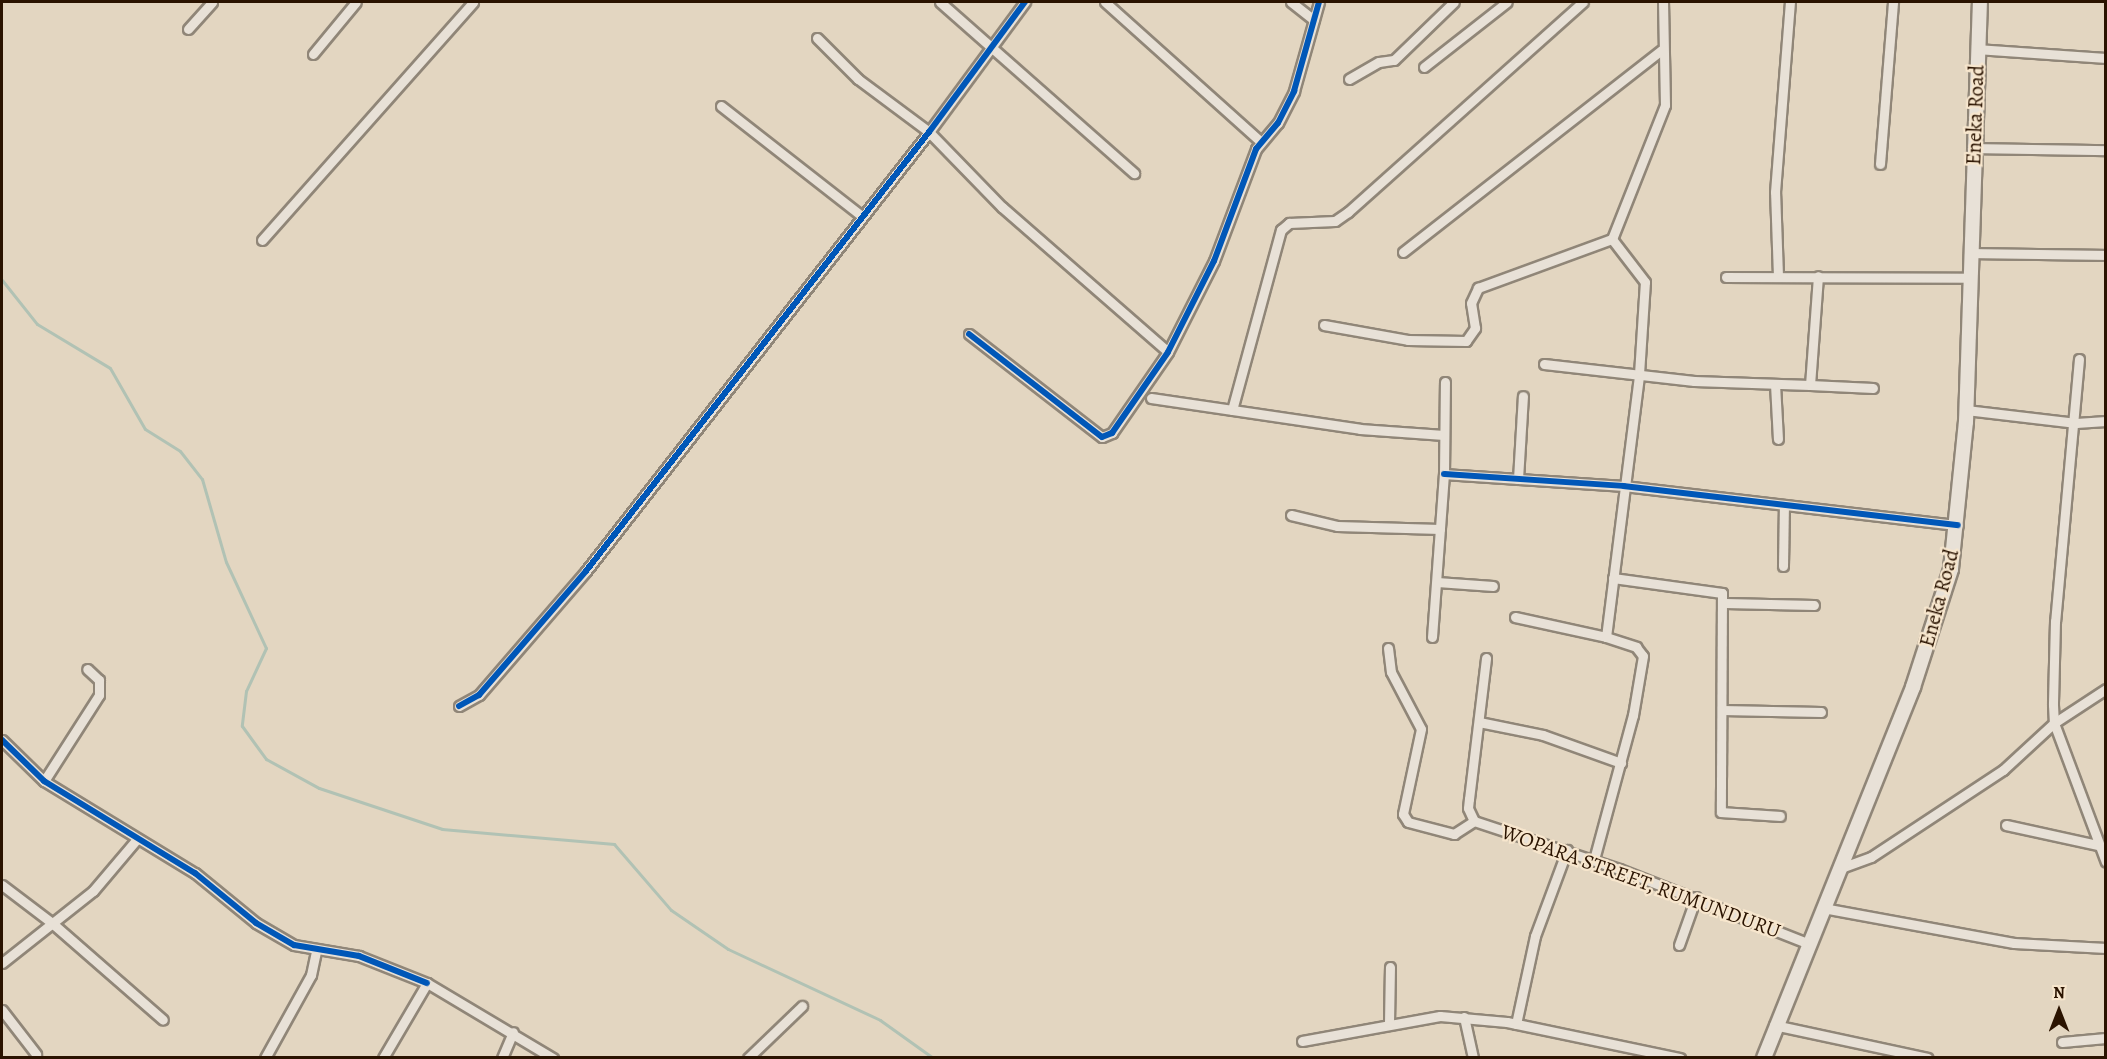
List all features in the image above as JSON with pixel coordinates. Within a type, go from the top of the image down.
[{"type":"main road","name":"Eneka Road","points":[[1764,1058],[1774,1025],[1823,908],[1937,618],[1958,525],[1966,410],[1980,2]]},
{"type":"street","points":[[188,29],[212,2]]},
{"type":"street","points":[[313,54],[356,2]]},
{"type":"street","points":[[261,240],[473,2]]},
{"type":"street","points":[[940,2],[1134,173]]},
{"type":"street","points":[[459,706],[479,695],[586,571],[929,132],[1025,2]]},
{"type":"street","points":[[1105,2],[1260,141]]},
{"type":"street","points":[[1291,2],[1314,20]]},
{"type":"street","points":[[969,334],[1102,437],[1112,433],[1168,352],[1214,261],[1260,141],[1278,123],[1294,91],[1319,2]]},
{"type":"street","points":[[1349,79],[1379,62],[1394,60],[1454,2]]},
{"type":"street","points":[[1424,67],[1507,2]]},
{"type":"street","points":[[1232,410],[1281,230],[1289,223],[1335,220],[1348,212],[1583,2]]},
{"type":"street","points":[[1324,326],[1408,340],[1466,341],[1475,328],[1471,303],[1478,288],[1612,239],[1665,105],[1662,50],[1663,2]]},
{"type":"street","points":[[1778,276],[1775,192],[1790,2]]},
{"type":"street","points":[[1880,164],[1893,2]]},
{"type":"street","points":[[817,38],[858,79],[929,132],[1002,207],[1168,352]]},
{"type":"street","points":[[1977,49],[2106,58]]},
{"type":"street","points":[[1403,252],[1662,50]]},
{"type":"street","points":[[721,106],[862,216]]},
{"type":"street","points":[[1974,148],[2106,150]]},
{"type":"street","points":[[1606,637],[1639,374],[1645,282],[1612,239]]},
{"type":"street","points":[[1971,253],[2106,255]]},
{"type":"street","points":[[1810,385],[1818,276]]},
{"type":"street","points":[[1726,277],[1971,278]]},
{"type":"street","points":[[2079,359],[2076,423],[2055,621],[2054,723],[2097,845],[2106,862]]},
{"type":"street","points":[[1544,364],[1694,381],[1873,388]]},
{"type":"street","points":[[1432,637],[1444,474],[1445,382]]},
{"type":"street","points":[[1775,384],[1778,439]]},
{"type":"street","points":[[1518,479],[1523,396]]},
{"type":"street","points":[[1151,398],[1359,429],[1444,435]]},
{"type":"street","points":[[1966,410],[2076,423],[2106,421]]},
{"type":"street","points":[[1444,474],[1624,486],[1958,525]]},
{"type":"street","points":[[1783,566],[1784,505]]},
{"type":"street","points":[[1291,515],[1337,526],[1440,530]]},
{"type":"street","points":[[1613,578],[1722,593],[1725,603],[1721,812],[1780,816]]},
{"type":"street","points":[[1437,582],[1493,586]]},
{"type":"street","points":[[1725,603],[1814,605]]},
{"type":"street","points":[[1515,616],[1606,637],[1636,647],[1643,656],[1644,670],[1594,860]]},
{"type":"street","points":[[1388,648],[1391,672],[1421,729],[1403,814],[1408,822],[1454,834],[1474,821],[1468,808],[1486,658]]},
{"type":"street","points":[[44,781],[99,695],[99,680],[87,669]]},
{"type":"street","points":[[1838,869],[1871,857],[2003,770],[2054,723],[2106,689]]},
{"type":"street","points":[[1722,710],[1821,712]]},
{"type":"street","points":[[1479,722],[1543,735],[1621,763]]},
{"type":"street","points":[[2,740],[44,781],[195,873],[256,923],[294,945],[316,951],[359,956],[427,983],[513,1032],[553,1058]]},
{"type":"street","name":"WOPARA STREET, RUMUNDURU","points":[[1474,821],[1567,850],[1696,897],[1807,943]]},
{"type":"street","points":[[2006,825],[2097,845]]},
{"type":"street","points":[[2,963],[93,891],[136,839]]},
{"type":"street","points":[[1516,1024],[1535,936],[1567,850]]},
{"type":"street","points":[[2,885],[52,922],[163,1020]]},
{"type":"street","points":[[1679,945],[1696,897]]},
{"type":"street","points":[[1823,908],[2014,944],[2106,948]]},
{"type":"street","points":[[265,1058],[311,975],[316,951]]},
{"type":"street","points":[[1389,1023],[1390,967]]},
{"type":"street","points":[[383,1058],[427,983]]},
{"type":"street","points":[[748,1058],[802,1006]]},
{"type":"street","points":[[2,1010],[36,1054]]},
{"type":"street","points":[[1464,1017],[1473,1058]]},
{"type":"street","points":[[1302,1041],[1389,1023],[1464,1017],[1516,1024],[1680,1058]]},
{"type":"street","points":[[1774,1025],[1928,1058]]},
{"type":"street","points":[[502,1058],[513,1032]]},
{"type":"street","points":[[2062,1042],[2106,1038]]},
{"type":"waterway","points":[[2,280],[37,324],[110,368],[145,429],[180,451],[202,479],[226,562],[266,648],[246,691],[242,726],[266,759],[319,788],[442,829],[614,844],[671,910],[728,949],[880,1020],[933,1058]]},
{"type":"cycle path","points":[[459,706],[479,695],[586,571],[929,132],[1025,2]]},
{"type":"cycle path","points":[[969,334],[1102,437],[1112,433],[1168,352],[1214,261],[1256,149],[1278,123],[1294,91],[1319,2]]},
{"type":"cycle path","points":[[1444,474],[1624,486],[1958,525]]},
{"type":"cycle path","points":[[2,740],[44,781],[195,873],[256,923],[294,945],[359,956],[427,983]]}]
